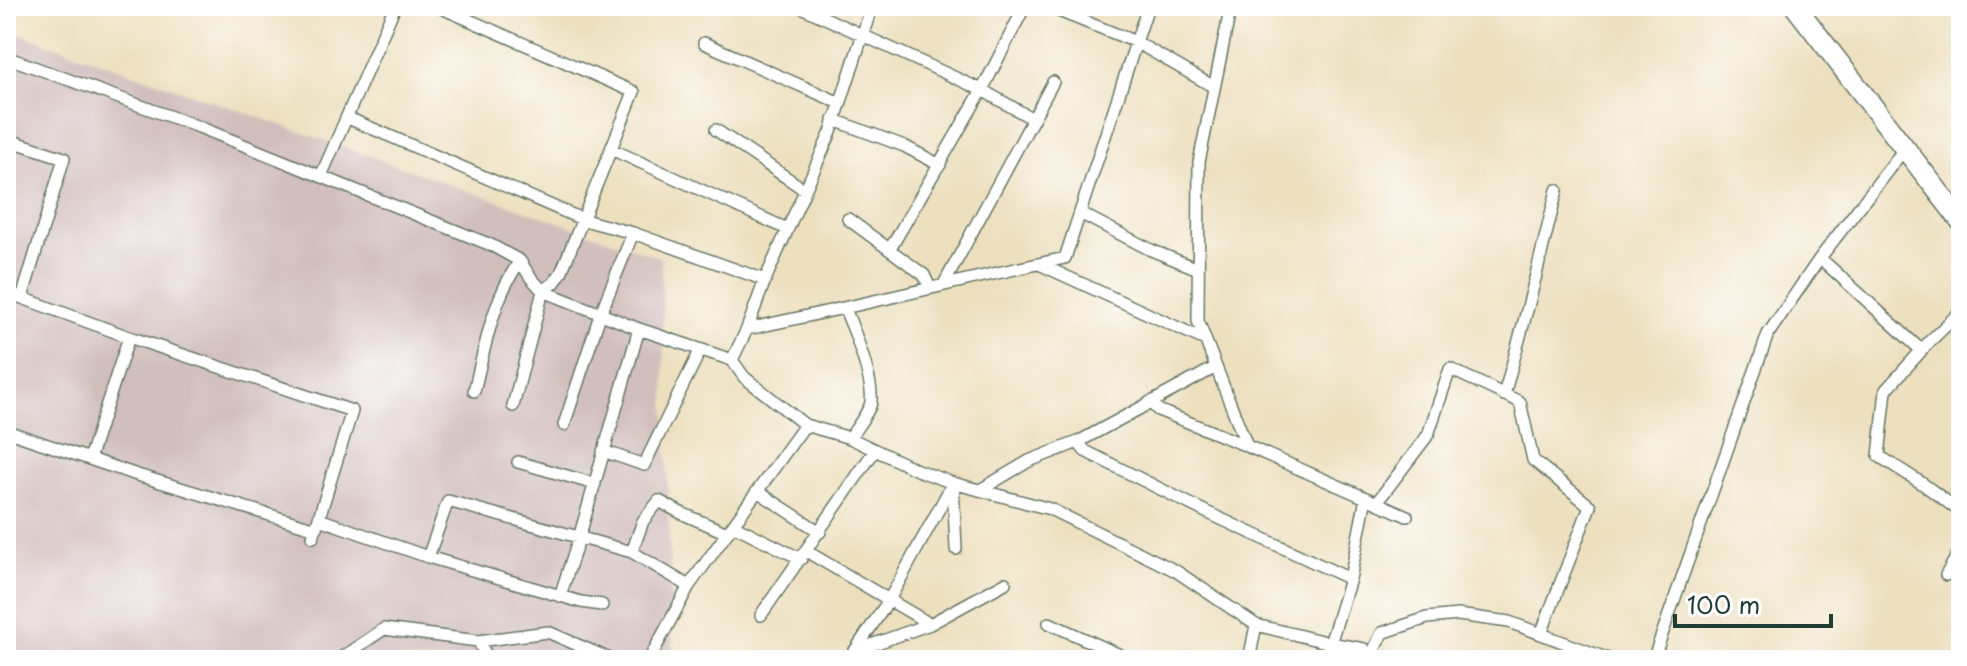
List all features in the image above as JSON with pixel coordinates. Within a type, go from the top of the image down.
[{"type":"highway","points":[[1795,6],[1960,216]]},
{"type":"street","points":[[321,176],[395,6]]},
{"type":"street","points":[[437,6],[634,92],[561,273],[543,291],[513,406]]},
{"type":"street","points":[[799,6],[982,90],[1033,119]]},
{"type":"street","points":[[732,360],[834,120],[872,6]]},
{"type":"street","points":[[890,249],[982,90],[1025,6]]},
{"type":"street","points":[[1046,6],[1136,42],[1214,87]]},
{"type":"street","points":[[747,329],[1065,258],[1148,6]]},
{"type":"street","points":[[1231,6],[1199,162],[1198,321],[1247,446]]},
{"type":"street","points":[[704,43],[840,103]]},
{"type":"street","points":[[6,57],[199,127],[491,245],[520,261],[543,291],[600,315],[732,360],[744,377],[805,425],[850,438],[917,470],[953,483],[1050,509],[1176,571],[1256,625],[1364,649],[1368,660]]},
{"type":"street","points":[[944,284],[1053,82]]},
{"type":"street","points":[[348,118],[584,220],[633,233],[765,280]]},
{"type":"street","points":[[834,120],[904,146],[940,165]]},
{"type":"street","points":[[716,130],[805,190]]},
{"type":"street","points":[[6,139],[64,158],[22,298]]},
{"type":"street","points":[[1653,660],[1768,334],[1820,258],[1905,148]]},
{"type":"street","points":[[611,149],[787,229]]},
{"type":"street","points":[[1504,395],[1557,190]]},
{"type":"street","points":[[1080,213],[1151,250],[1198,269]]},
{"type":"street","points":[[848,219],[924,275],[930,288]]},
{"type":"street","points":[[564,425],[600,315],[633,233]]},
{"type":"street","points":[[1820,258],[1921,350]]},
{"type":"street","points":[[474,391],[501,293],[520,261]]},
{"type":"street","points":[[1039,264],[1205,340]]},
{"type":"street","points":[[6,292],[129,337],[352,411],[316,528]]},
{"type":"street","points":[[845,309],[872,395],[850,438]]},
{"type":"street","points":[[1961,314],[1921,350],[1886,390],[1879,456],[1961,512]]},
{"type":"street","points":[[560,596],[639,329]]},
{"type":"street","points":[[89,459],[129,337]]},
{"type":"street","points":[[603,451],[644,465],[700,351]]},
{"type":"street","points":[[980,490],[1029,461],[1078,442],[1216,367]]},
{"type":"street","points":[[1325,660],[1372,500],[1428,435],[1450,369],[1520,402],[1533,460],[1590,506],[1541,634]]},
{"type":"street","points":[[1150,402],[1158,410],[1407,516]]},
{"type":"street","points":[[649,660],[689,586],[805,425]]},
{"type":"street","points":[[6,431],[316,528],[602,605]]},
{"type":"street","points":[[1078,442],[1085,451],[1350,579]]},
{"type":"street","points":[[761,615],[875,450]]},
{"type":"street","points":[[518,462],[595,484]]},
{"type":"street","points":[[953,483],[956,549]]},
{"type":"street","points":[[847,659],[889,600],[953,483]]},
{"type":"street","points":[[757,491],[820,532]]},
{"type":"street","points":[[428,557],[448,501],[632,552],[689,586]]},
{"type":"street","points":[[632,552],[643,521],[659,501],[681,513],[804,555],[930,624]]},
{"type":"street","points":[[1946,575],[1961,549]]},
{"type":"street","points":[[847,659],[863,648],[930,624],[1005,583]]},
{"type":"street","points":[[1368,660],[1382,633],[1427,618],[1458,615],[1509,622],[1611,660]]},
{"type":"street","points":[[1049,623],[1131,660]]},
{"type":"street","points":[[1249,660],[1256,625]]},
{"type":"street","points":[[338,660],[384,629],[478,641],[548,632],[605,659]]},
{"type":"street","points":[[478,641],[489,660]]},
{"type":"shaded area","points":[[6,29],[661,258],[673,660],[6,660]]}]
